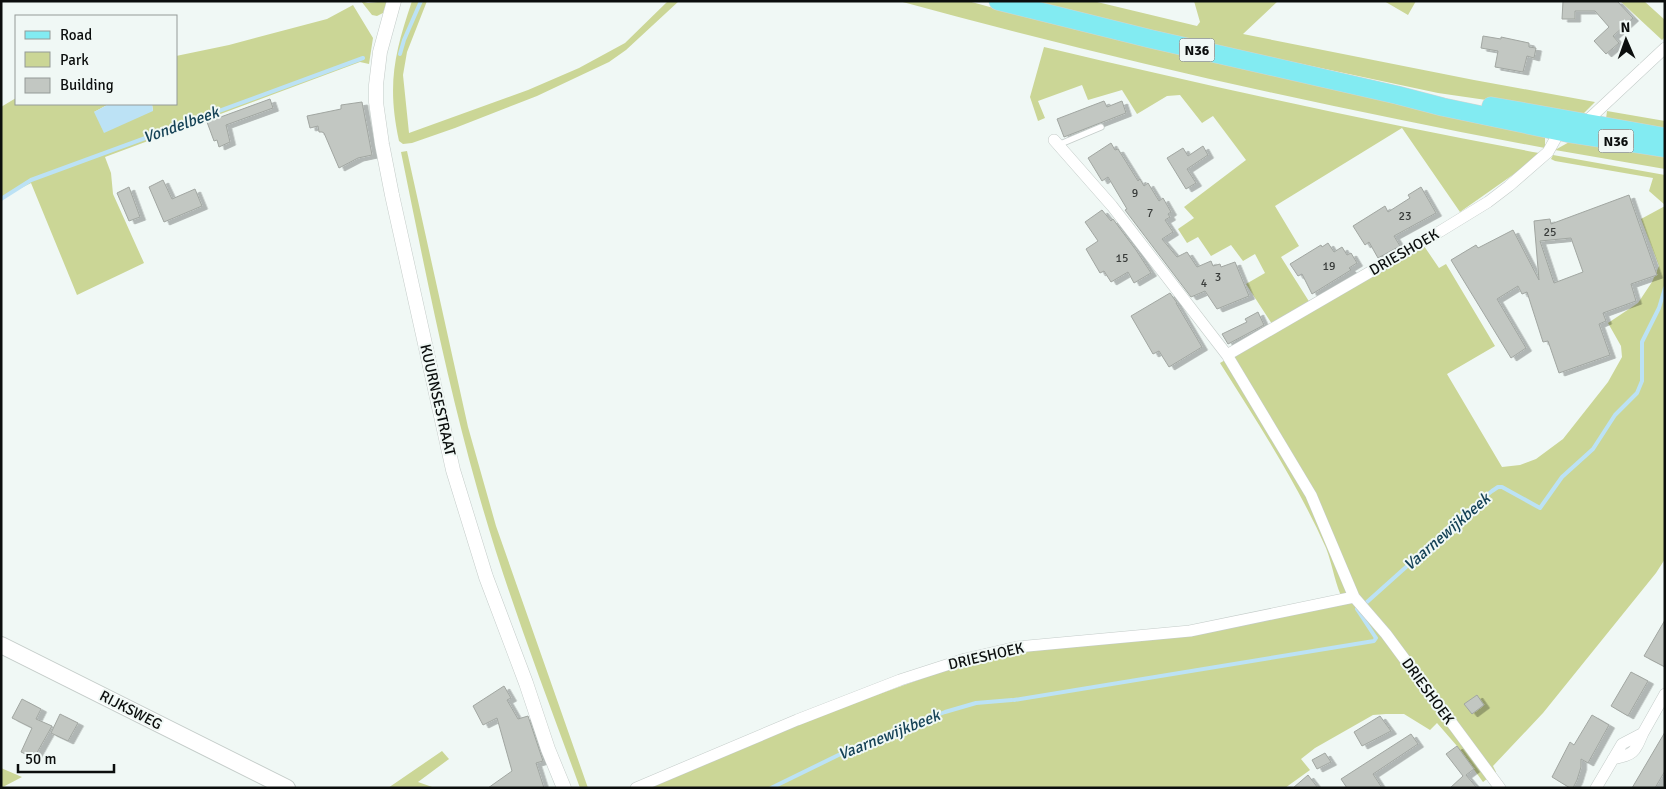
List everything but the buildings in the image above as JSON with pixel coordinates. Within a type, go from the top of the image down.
[{"type":"main road","name":"N36","points":[[998,1],[1151,40],[1397,95],[1486,105],[1574,128],[1665,148]]},
{"type":"main road","name":"N36","points":[[1574,128],[1665,137]]},
{"type":"main road","name":"RIJKSWEG","points":[[1,645],[287,788]]},
{"type":"street","name":"KUURNSESTRAAT","points":[[394,1],[380,52],[376,85],[376,102],[382,144],[392,195],[453,470],[486,577],[564,788]]},
{"type":"street","name":"DRIESHOEK","points":[[1227,355],[1440,232],[1488,202],[1510,186],[1548,152],[1557,136],[1589,119],[1665,48]]},
{"type":"street","name":"DRIESHOEK","points":[[1056,142],[1112,206],[1227,355],[1311,495],[1354,596],[1386,634],[1500,788]]},
{"type":"street","name":"DRIESHOEK","points":[[636,788],[796,720],[900,680],[965,659],[1018,647],[1190,630],[1354,596]]},
{"type":"street","points":[[1596,788],[1622,744],[1643,733],[1665,694]]},
{"type":"lane","points":[[1056,142],[1101,127]]},
{"type":"green space","points":[[361,1],[368,3],[387,1],[383,13],[377,16],[372,15]]},
{"type":"green space","points":[[412,1],[427,1],[407,52],[403,75],[409,133],[528,90],[579,68],[625,43],[668,1],[679,1],[626,50],[609,62],[537,96],[455,128],[412,143],[403,144],[399,141],[395,121],[393,103],[394,70],[401,37]]},
{"type":"green space","points":[[899,1],[968,1],[1030,18],[1545,137],[1545,148],[1464,133],[1220,81],[1059,43]]},
{"type":"green space","points":[[1035,1],[1093,1],[1197,26],[1200,22],[1194,1],[1278,1],[1243,34],[1595,102],[1583,114],[1438,93],[1212,45]]},
{"type":"green space","points":[[1384,1],[1416,1],[1408,15]]},
{"type":"green space","points":[[1620,1],[1644,1],[1665,20],[1665,37],[1662,40]]},
{"type":"green space","points":[[353,5],[373,38],[369,64],[360,62],[105,157],[111,173],[113,194],[144,263],[77,295],[31,183],[1,198],[1,107],[15,99],[15,105],[107,105],[94,112],[153,111],[152,105],[178,105],[178,56],[229,45],[327,19]]},
{"type":"green space","points":[[1044,47],[1291,103],[1539,153],[1524,167],[1460,212],[1402,128],[1275,206],[1299,246],[1281,257],[1310,303],[1272,324],[1246,284],[1265,273],[1255,254],[1243,261],[1231,245],[1211,256],[1198,237],[1187,243],[1178,229],[1194,218],[1184,207],[1246,160],[1213,116],[1202,123],[1180,95],[1167,96],[1137,114],[1122,90],[1088,100],[1082,85],[1038,101],[1045,118],[1038,121],[1030,97]]},
{"type":"green space","points":[[1607,111],[1665,121],[1665,133],[1606,119]]},
{"type":"green space","points":[[1571,141],[1665,152],[1665,169],[1555,150]]},
{"type":"green space","points":[[407,151],[468,427],[496,526],[588,788],[580,788],[512,601],[477,488],[455,405],[427,279],[401,152]]},
{"type":"green space","points":[[1553,155],[1665,175],[1665,205],[1649,191],[1653,178],[1555,161],[1551,159]]},
{"type":"green space","points":[[1665,206],[1665,559],[1656,573],[1543,713],[1493,766],[1496,772],[1483,782],[1457,746],[1437,723],[1430,730],[1404,714],[1386,714],[1373,715],[1315,748],[1301,759],[1310,770],[1285,788],[650,788],[813,718],[968,662],[1001,655],[1344,602],[1338,589],[1326,548],[1303,500],[1220,363],[1424,246],[1439,268],[1446,264],[1495,346],[1447,374],[1502,467],[1520,465],[1536,459],[1563,439],[1608,382],[1622,357],[1621,346],[1608,323],[1638,303],[1652,282],[1659,266],[1641,219]]},
{"type":"green space","points":[[442,751],[449,759],[418,782],[435,788],[388,788]]},
{"type":"green space","points":[[1,768],[22,777],[1,788]]},
{"type":"water","points":[[107,105],[152,105],[153,111],[104,133],[94,112]]},
{"type":"waterway","name":"Vondelbeek","points":[[400,54],[421,1]]},
{"type":"waterway","name":"Vondelbeek","points":[[1,199],[31,180],[363,58]]},
{"type":"waterway","name":"Vaarnewijkbeek","points":[[1367,602],[1482,499],[1498,487],[1502,487],[1540,508],[1562,477],[1593,449],[1615,415],[1637,393],[1642,381],[1642,342],[1659,308],[1665,288]]},
{"type":"waterway","name":"Vaarnewijkbeek","points":[[1014,700],[1374,641],[1376,638],[1357,609]]},
{"type":"waterway","name":"Vaarnewijkbeek","points":[[771,788],[861,744],[945,712],[976,703],[1012,700]]}]
